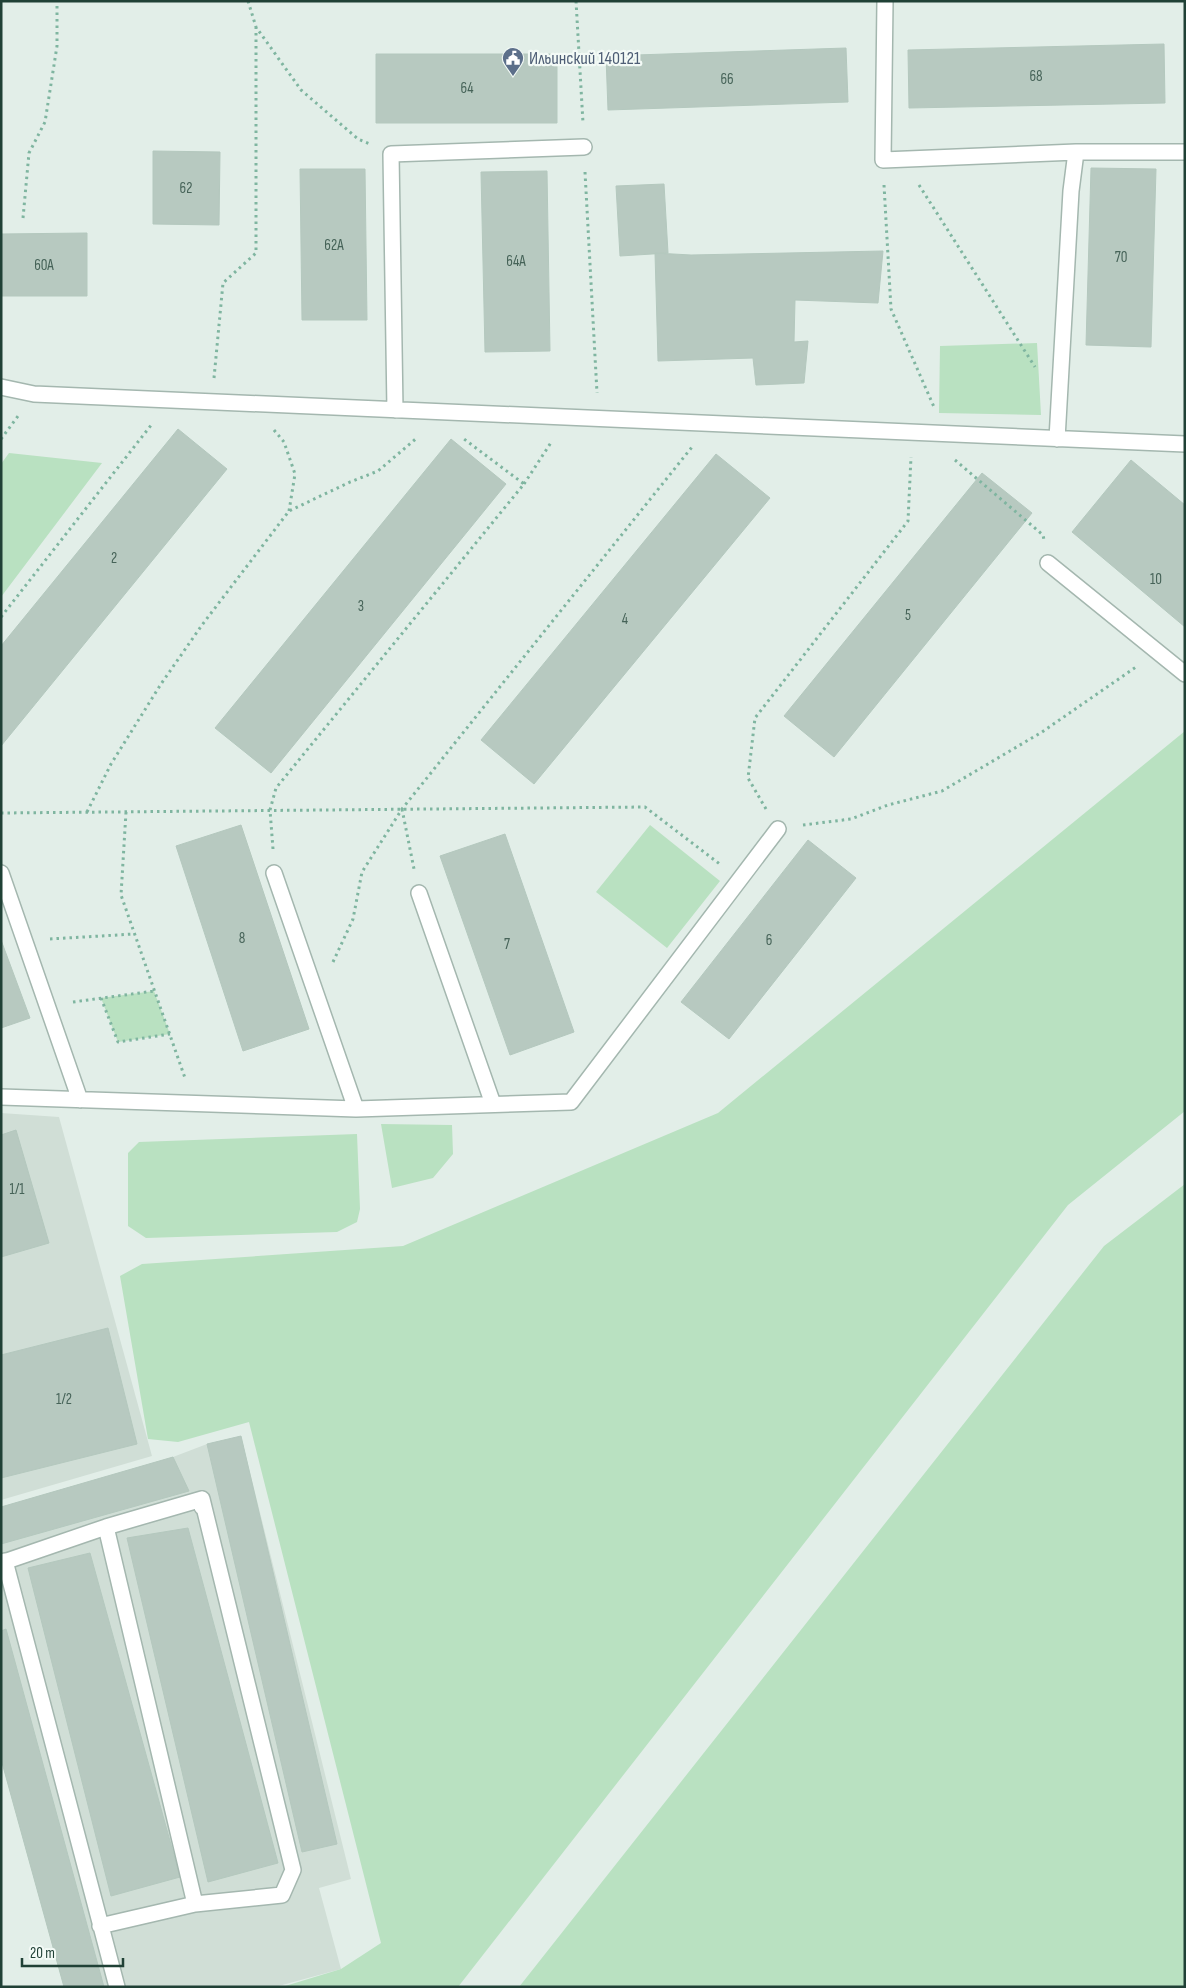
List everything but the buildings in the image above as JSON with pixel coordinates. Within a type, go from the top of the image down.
[{"type":"lane","points":[[885,1],[883,160],[1076,152],[1185,152]]},
{"type":"lane","points":[[395,410],[391,154],[584,147]]},
{"type":"lane","points":[[1057,439],[1071,191],[1076,152]]},
{"type":"lane","points":[[1,387],[34,394],[1185,444]]},
{"type":"lane","points":[[1048,563],[1185,674]]},
{"type":"lane","points":[[1,1097],[356,1109],[571,1102],[778,829]]},
{"type":"lane","points":[[1,873],[80,1100]]},
{"type":"lane","points":[[274,873],[356,1109]]},
{"type":"lane","points":[[419,893],[493,1104]]},
{"type":"lane","points":[[100,1926],[195,1904],[282,1895],[293,1870],[202,1503],[106,1527],[3,1562],[100,1926],[117,1987]]},
{"type":"lane","points":[[106,1527],[195,1904]]},
{"type":"path","points":[[23,218],[29,153],[45,122],[55,56],[57,1]]},
{"type":"path","points":[[212,401],[223,283],[256,253],[256,27],[248,1]]},
{"type":"path","points":[[576,1],[598,418]]},
{"type":"path","points":[[256,27],[301,90],[358,139],[391,154]]},
{"type":"path","points":[[902,159],[1059,405]]},
{"type":"path","points":[[883,160],[891,309],[956,462],[1043,535],[1048,563]]},
{"type":"path","points":[[1,617],[172,400]]},
{"type":"path","points":[[254,403],[284,442],[295,474],[289,511]]},
{"type":"path","points":[[87,812],[111,764],[161,684],[202,625],[289,511],[378,471],[412,444],[439,412]]},
{"type":"path","points":[[274,873],[270,810],[276,788],[524,484],[569,417]]},
{"type":"path","points":[[317,996],[353,919],[362,872],[402,809],[711,424]]},
{"type":"path","points":[[912,432],[908,521],[755,718],[748,778],[778,829],[852,819],[888,805],[942,792],[1042,732],[1157,653]]},
{"type":"path","points":[[457,434],[524,484]]},
{"type":"path","points":[[1,813],[645,807],[740,879]]},
{"type":"path","points":[[402,809],[419,893]]},
{"type":"path","points":[[126,812],[121,895],[194,1104]]},
{"type":"path","points":[[25,941],[134,934]]},
{"type":"path","points":[[47,1006],[154,991]]},
{"type":"path","points":[[101,998],[118,1042],[170,1034]]},
{"type":"shaded area","points":[[1,1113],[59,1117],[152,1456],[1,1500]]},
{"type":"shaded area","points":[[241,1436],[351,1879],[319,1888],[341,1969],[275,1987],[64,1987],[1,1759],[1,1507],[173,1457],[207,1444]]},
{"type":"green space","points":[[1037,343],[1041,415],[939,413],[940,346]]},
{"type":"green space","points":[[9,453],[102,463],[1,597],[1,464]]},
{"type":"green space","points":[[1185,731],[1185,1111],[1068,1205],[458,1987],[282,1987],[341,1969],[381,1943],[249,1422],[178,1442],[148,1439],[120,1276],[142,1264],[403,1246],[718,1113]]},
{"type":"green space","points":[[650,825],[720,881],[667,948],[596,892]]},
{"type":"green space","points":[[154,991],[170,1034],[118,1042],[101,998]]},
{"type":"green space","points":[[381,1124],[452,1125],[453,1154],[433,1178],[392,1188]]},
{"type":"green space","points":[[357,1134],[360,1209],[357,1222],[337,1232],[146,1238],[128,1226],[128,1153],[139,1142]]},
{"type":"green space","points":[[1185,1184],[1185,1987],[519,1987],[1104,1246]]},
{"type":"place","name":"Ильинский 140121","points":[[513,77]]}]
